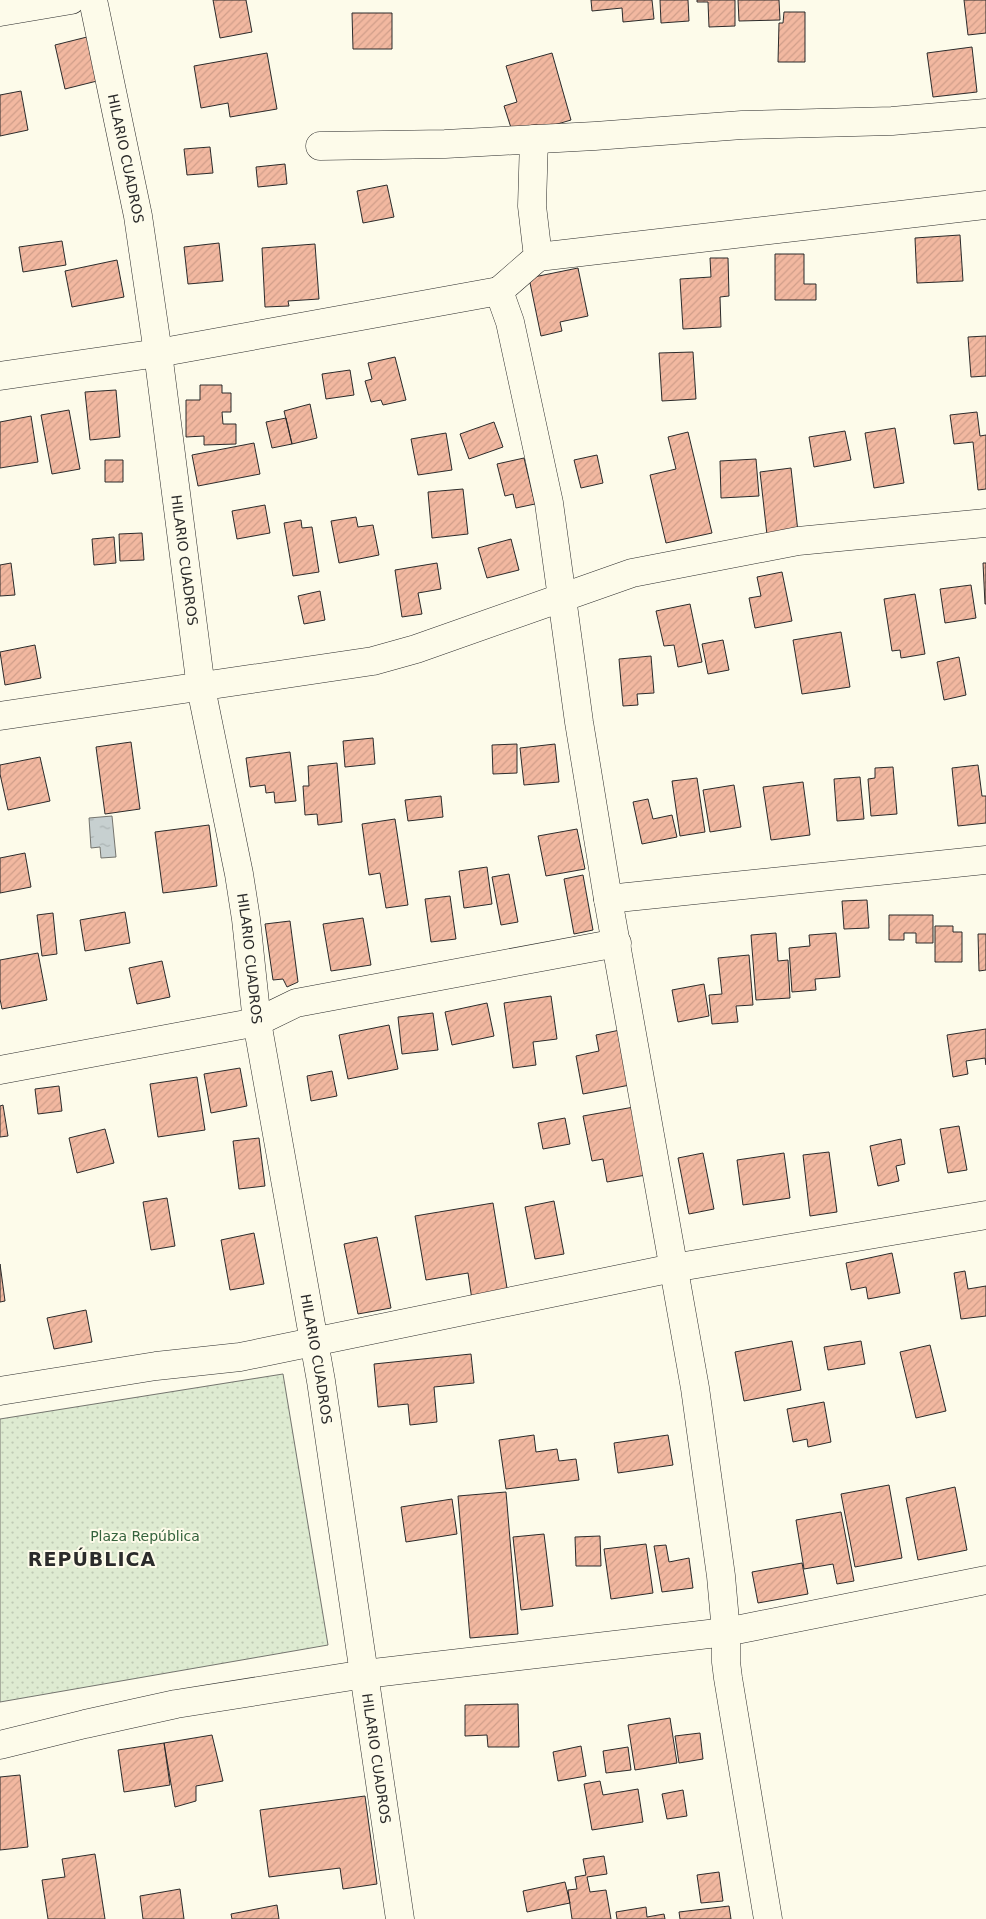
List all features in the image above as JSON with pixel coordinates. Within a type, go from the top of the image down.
[{"type":"street","points":[[0,12],[71,0]]},
{"type":"street","name":"HILARIO CUADROS","points":[[93,0],[138,216],[158,353],[201,688],[239,874],[246,919],[257,1022],[314,1341],[400,1919]]},
{"type":"street","points":[[320,146],[445,144],[742,125],[892,121],[986,113]]},
{"type":"street","points":[[534,139],[532,206],[538,257]]},
{"type":"street","points":[[0,376],[158,353],[499,292],[538,257],[986,205]]},
{"type":"street","points":[[499,292],[510,322],[549,503],[579,722],[608,899],[696,1388],[721,1576],[728,1678],[768,1919]]},
{"type":"street","points":[[0,716],[201,688],[373,661],[416,649],[632,573],[798,541],[986,523]]},
{"type":"street","points":[[608,899],[986,860]]},
{"type":"street","points":[[0,1070],[257,1022],[296,1003],[616,943]]},
{"type":"street","points":[[0,1391],[156,1366],[240,1357],[673,1268],[986,1215]]},
{"type":"street","points":[[0,1745],[176,1704],[365,1674],[726,1632],[986,1580]]},
{"type":"green space","name":"Plaza República","points":[[283,1374],[328,1645],[0,1702],[0,1419]]},
{"type":"water","points":[[112,816],[116,857],[101,858],[100,847],[91,848],[89,818]]},
{"type":"building","points":[[213,0],[246,0],[252,32],[220,38]]},
{"type":"building","points":[[591,0],[652,0],[654,19],[623,22],[622,8],[592,11]]},
{"type":"building","points":[[660,0],[688,0],[689,21],[661,23]]},
{"type":"building","points":[[697,0],[735,0],[735,26],[709,27],[708,2],[697,2]]},
{"type":"building","points":[[738,0],[779,0],[780,20],[739,21]]},
{"type":"building","points":[[964,0],[986,0],[986,33],[968,35]]},
{"type":"building","points":[[784,12],[805,12],[805,62],[778,62],[779,23],[783,23]]},
{"type":"building","points":[[352,13],[392,13],[392,49],[353,49]]},
{"type":"building","points":[[87,37],[97,81],[65,89],[55,45]]},
{"type":"building","points":[[972,47],[977,92],[933,97],[927,53]]},
{"type":"building","points":[[267,53],[277,109],[230,117],[228,103],[201,108],[194,66]]},
{"type":"building","points":[[552,53],[571,120],[514,137],[504,106],[517,102],[506,66]]},
{"type":"building","points":[[21,91],[28,130],[0,136],[0,95]]},
{"type":"building","points":[[210,147],[213,173],[187,175],[184,149]]},
{"type":"building","points":[[285,164],[287,184],[258,187],[256,167]]},
{"type":"building","points":[[387,185],[394,217],[363,223],[357,191]]},
{"type":"building","points":[[960,235],[963,281],[917,283],[915,238]]},
{"type":"building","points":[[62,241],[66,265],[23,272],[19,247]]},
{"type":"building","points":[[219,243],[223,281],[188,284],[184,247]]},
{"type":"building","points":[[315,244],[319,299],[288,301],[289,306],[265,307],[262,248]]},
{"type":"building","points":[[775,254],[804,254],[804,284],[816,284],[816,300],[775,300]]},
{"type":"building","points":[[710,258],[728,258],[729,296],[720,297],[721,327],[683,329],[680,279],[711,277]]},
{"type":"building","points":[[117,260],[124,297],[72,307],[65,271]]},
{"type":"building","points":[[578,268],[588,316],[560,322],[562,331],[541,336],[529,278]]},
{"type":"building","points":[[986,336],[986,376],[971,377],[968,337]]},
{"type":"building","points":[[693,352],[696,399],[662,401],[659,353]]},
{"type":"building","points":[[395,357],[406,400],[383,405],[381,400],[371,402],[365,381],[372,379],[368,363]]},
{"type":"building","points":[[350,370],[354,395],[326,399],[322,374]]},
{"type":"building","points":[[200,385],[222,385],[222,393],[231,393],[231,412],[222,412],[223,424],[236,424],[236,444],[204,445],[204,436],[186,437],[186,400],[200,400]]},
{"type":"building","points":[[116,390],[120,437],[90,440],[85,392]]},
{"type":"building","points":[[310,404],[317,438],[292,444],[284,411]]},
{"type":"building","points":[[69,410],[80,469],[52,474],[41,415]]},
{"type":"building","points":[[977,412],[980,436],[986,435],[986,489],[978,490],[973,442],[954,444],[950,415]]},
{"type":"building","points":[[31,416],[38,462],[0,468],[0,422]]},
{"type":"building","points":[[286,418],[292,444],[272,448],[266,422]]},
{"type":"building","points":[[494,422],[503,447],[469,459],[460,434]]},
{"type":"building","points":[[895,428],[904,483],[874,488],[865,433]]},
{"type":"building","points":[[845,431],[851,460],[814,467],[809,437]]},
{"type":"building","points":[[688,432],[712,533],[666,543],[650,475],[676,469],[668,437]]},
{"type":"building","points":[[446,433],[452,470],[418,475],[411,439]]},
{"type":"building","points":[[254,443],[260,474],[198,486],[192,455]]},
{"type":"building","points":[[597,455],[603,483],[581,488],[574,460]]},
{"type":"building","points":[[524,458],[535,504],[516,508],[513,494],[505,496],[497,464]]},
{"type":"building","points":[[756,459],[759,496],[721,498],[720,461]]},
{"type":"building","points":[[105,460],[123,460],[123,482],[105,482]]},
{"type":"building","points":[[791,468],[798,532],[767,535],[760,472]]},
{"type":"building","points":[[463,489],[468,534],[432,538],[428,492]]},
{"type":"building","points":[[265,505],[270,533],[237,539],[232,511]]},
{"type":"building","points":[[356,517],[358,527],[373,525],[379,555],[339,563],[331,521]]},
{"type":"building","points":[[301,520],[302,528],[312,527],[319,572],[293,576],[284,523]]},
{"type":"building","points":[[142,533],[144,560],[120,561],[119,534]]},
{"type":"building","points":[[114,537],[116,563],[94,565],[92,539]]},
{"type":"building","points":[[511,539],[519,570],[487,578],[478,548]]},
{"type":"building","points":[[11,563],[15,595],[0,596],[0,565]]},
{"type":"building","points":[[437,563],[441,589],[418,593],[422,614],[402,617],[395,570]]},
{"type":"building","points":[[983,563],[986,563],[986,604],[985,604]]},
{"type":"building","points":[[782,572],[792,621],[755,628],[749,598],[761,596],[757,577]]},
{"type":"building","points":[[971,585],[976,618],[945,623],[940,589]]},
{"type":"building","points":[[320,591],[325,620],[304,624],[298,596]]},
{"type":"building","points":[[915,594],[925,654],[901,658],[900,650],[892,651],[884,599]]},
{"type":"building","points":[[690,604],[702,662],[678,667],[674,645],[664,646],[656,611]]},
{"type":"building","points":[[841,632],[850,687],[802,694],[793,640]]},
{"type":"building","points":[[723,640],[729,670],[708,674],[702,644]]},
{"type":"building","points":[[35,645],[41,678],[5,685],[0,652]]},
{"type":"building","points":[[651,656],[654,693],[637,694],[638,705],[623,706],[619,659]]},
{"type":"building","points":[[959,657],[966,695],[944,700],[937,662]]},
{"type":"building","points":[[373,738],[375,764],[345,767],[343,741]]},
{"type":"building","points":[[131,742],[140,809],[105,814],[96,747]]},
{"type":"building","points":[[517,744],[517,773],[493,774],[492,745]]},
{"type":"building","points":[[555,744],[559,782],[524,785],[520,748]]},
{"type":"building","points":[[290,752],[296,801],[275,803],[274,792],[266,793],[265,785],[250,787],[246,758]]},
{"type":"building","points":[[40,757],[50,801],[8,810],[0,774],[0,765]]},
{"type":"building","points":[[337,763],[342,822],[318,825],[317,814],[305,815],[303,786],[309,786],[308,766]]},
{"type":"building","points":[[978,765],[982,796],[986,796],[986,823],[958,826],[952,768]]},
{"type":"building","points":[[893,767],[897,814],[871,816],[868,779],[875,778],[875,768]]},
{"type":"building","points":[[860,777],[864,819],[837,821],[834,779]]},
{"type":"building","points":[[697,778],[705,832],[680,836],[672,781]]},
{"type":"building","points":[[803,782],[810,835],[771,840],[763,787]]},
{"type":"building","points":[[734,785],[741,827],[710,832],[703,790]]},
{"type":"building","points":[[441,796],[443,817],[408,821],[405,800]]},
{"type":"building","points":[[648,799],[653,819],[672,815],[677,837],[642,844],[633,802]]},
{"type":"building","points":[[395,819],[408,905],[386,908],[380,873],[369,875],[362,824]]},
{"type":"building","points":[[209,825],[217,886],[163,893],[155,832]]},
{"type":"building","points":[[577,829],[585,869],[546,876],[538,836]]},
{"type":"building","points":[[25,853],[31,887],[0,893],[0,858]]},
{"type":"building","points":[[487,867],[492,904],[464,908],[459,871]]},
{"type":"building","points":[[509,874],[518,922],[501,925],[492,877]]},
{"type":"building","points":[[583,875],[593,930],[574,934],[564,879]]},
{"type":"building","points":[[450,896],[456,939],[431,942],[425,899]]},
{"type":"building","points":[[867,900],[869,928],[844,929],[842,901]]},
{"type":"building","points":[[125,912],[130,943],[85,951],[80,920]]},
{"type":"building","points":[[53,913],[57,954],[42,956],[37,915]]},
{"type":"building","points":[[889,915],[933,915],[933,943],[916,943],[916,933],[904,933],[904,940],[889,940]]},
{"type":"building","points":[[363,918],[371,965],[331,971],[323,924]]},
{"type":"building","points":[[290,921],[298,982],[287,987],[283,979],[273,980],[265,924]]},
{"type":"building","points":[[935,926],[953,926],[953,932],[962,932],[962,962],[935,962]]},
{"type":"building","points":[[776,933],[778,961],[788,960],[790,998],[756,1000],[751,935]]},
{"type":"building","points":[[836,933],[840,977],[815,979],[816,990],[792,992],[789,948],[810,946],[809,935]]},
{"type":"building","points":[[978,934],[986,934],[986,970],[979,971]]},
{"type":"building","points":[[38,953],[47,1000],[2,1009],[0,999],[0,960]]},
{"type":"building","points":[[749,955],[753,1005],[736,1006],[738,1022],[712,1024],[709,995],[722,994],[718,958]]},
{"type":"building","points":[[162,961],[170,997],[137,1004],[129,968]]},
{"type":"building","points":[[704,984],[709,1016],[678,1022],[672,990]]},
{"type":"building","points":[[551,996],[557,1039],[533,1042],[536,1065],[513,1068],[504,1003]]},
{"type":"building","points":[[487,1003],[494,1036],[452,1045],[445,1012]]},
{"type":"building","points":[[433,1013],[438,1050],[402,1054],[398,1017]]},
{"type":"building","points":[[389,1025],[398,1069],[348,1079],[339,1035]]},
{"type":"building","points":[[986,1029],[986,1065],[985,1058],[966,1061],[968,1074],[953,1077],[947,1035]]},
{"type":"building","points":[[620,1030],[630,1085],[583,1094],[576,1056],[599,1051],[596,1035]]},
{"type":"building","points":[[240,1068],[247,1106],[211,1113],[204,1074]]},
{"type":"building","points":[[332,1071],[337,1096],[311,1101],[307,1076]]},
{"type":"building","points":[[197,1077],[205,1130],[158,1137],[150,1084]]},
{"type":"building","points":[[59,1086],[62,1111],[38,1114],[35,1089]]},
{"type":"building","points":[[3,1105],[8,1136],[0,1137],[0,1106]]},
{"type":"building","points":[[634,1107],[646,1175],[607,1182],[603,1159],[592,1161],[583,1116]]},
{"type":"building","points":[[565,1118],[570,1144],[543,1149],[538,1123]]},
{"type":"building","points":[[959,1126],[967,1170],[948,1173],[940,1129]]},
{"type":"building","points":[[105,1129],[114,1163],[77,1173],[69,1138]]},
{"type":"building","points":[[259,1138],[265,1186],[239,1189],[233,1141]]},
{"type":"building","points":[[901,1139],[905,1164],[896,1166],[899,1181],[878,1186],[870,1146]]},
{"type":"building","points":[[829,1152],[837,1212],[810,1216],[803,1155]]},
{"type":"building","points":[[703,1153],[714,1209],[689,1214],[678,1158]]},
{"type":"building","points":[[784,1153],[790,1198],[743,1205],[737,1160]]},
{"type":"building","points":[[167,1198],[175,1246],[151,1250],[143,1202]]},
{"type":"building","points":[[554,1201],[564,1254],[535,1259],[525,1207]]},
{"type":"building","points":[[493,1203],[508,1294],[472,1300],[468,1273],[426,1280],[415,1216]]},
{"type":"building","points":[[254,1233],[264,1284],[230,1290],[221,1240]]},
{"type":"building","points":[[377,1237],[391,1308],[358,1314],[344,1244]]},
{"type":"building","points":[[892,1253],[900,1293],[868,1299],[866,1287],[851,1290],[846,1263]]},
{"type":"building","points":[[0,1264],[5,1301],[0,1302]]},
{"type":"building","points":[[965,1271],[968,1289],[986,1286],[986,1316],[961,1319],[954,1273]]},
{"type":"building","points":[[86,1310],[92,1342],[54,1349],[47,1318]]},
{"type":"building","points":[[792,1341],[801,1390],[744,1401],[735,1352]]},
{"type":"building","points":[[861,1341],[865,1364],[828,1370],[824,1347]]},
{"type":"building","points":[[930,1345],[946,1411],[916,1418],[900,1352]]},
{"type":"building","points":[[471,1354],[474,1383],[434,1387],[437,1422],[410,1425],[408,1404],[378,1407],[374,1364]]},
{"type":"building","points":[[824,1402],[831,1442],[808,1447],[807,1439],[793,1442],[787,1409]]},
{"type":"building","points":[[534,1435],[536,1452],[557,1449],[559,1461],[576,1459],[579,1480],[506,1489],[499,1440]]},
{"type":"building","points":[[668,1435],[673,1465],[618,1473],[614,1443]]},
{"type":"building","points":[[889,1485],[902,1558],[855,1567],[841,1494]]},
{"type":"building","points":[[955,1487],[967,1550],[918,1560],[906,1498]]},
{"type":"building","points":[[506,1492],[518,1634],[470,1638],[458,1496]]},
{"type":"building","points":[[452,1499],[457,1534],[406,1542],[401,1507]]},
{"type":"building","points":[[841,1512],[854,1581],[837,1584],[833,1564],[804,1569],[796,1520]]},
{"type":"building","points":[[544,1534],[553,1606],[521,1610],[513,1537]]},
{"type":"building","points":[[600,1536],[601,1566],[576,1566],[575,1537]]},
{"type":"building","points":[[646,1544],[653,1593],[611,1599],[604,1549]]},
{"type":"building","points":[[666,1545],[669,1562],[689,1558],[693,1588],[662,1592],[654,1546]]},
{"type":"building","points":[[802,1563],[808,1594],[758,1603],[752,1572]]},
{"type":"building","points":[[518,1704],[519,1747],[488,1747],[487,1735],[465,1736],[465,1705]]},
{"type":"building","points":[[670,1718],[677,1763],[635,1770],[628,1725]]},
{"type":"building","points":[[700,1733],[703,1759],[679,1763],[675,1736]]},
{"type":"building","points":[[212,1735],[223,1781],[196,1786],[196,1801],[175,1807],[164,1743]]},
{"type":"building","points":[[164,1743],[170,1785],[124,1792],[118,1750]]},
{"type":"building","points":[[581,1746],[586,1776],[558,1781],[553,1752]]},
{"type":"building","points":[[628,1747],[631,1770],[606,1773],[603,1751]]},
{"type":"building","points":[[20,1775],[28,1847],[0,1850],[0,1777]]},
{"type":"building","points":[[600,1781],[603,1795],[638,1789],[643,1822],[592,1830],[584,1784]]},
{"type":"building","points":[[683,1790],[687,1816],[667,1819],[662,1794]]},
{"type":"building","points":[[365,1796],[377,1884],[343,1889],[340,1868],[269,1877],[260,1810]]},
{"type":"building","points":[[95,1854],[105,1919],[48,1919],[42,1880],[65,1877],[62,1859]]},
{"type":"building","points":[[604,1856],[607,1874],[587,1877],[590,1892],[606,1890],[611,1919],[572,1919],[568,1890],[577,1889],[575,1877],[586,1875],[583,1859]]},
{"type":"building","points":[[719,1872],[723,1901],[701,1903],[697,1875]]},
{"type":"building","points":[[565,1882],[570,1903],[527,1912],[523,1891]]},
{"type":"building","points":[[180,1889],[184,1919],[143,1919],[140,1896]]},
{"type":"building","points":[[277,1905],[279,1919],[232,1919],[231,1914]]},
{"type":"building","points":[[729,1906],[731,1919],[680,1919],[679,1912]]},
{"type":"building","points":[[646,1907],[647,1917],[664,1914],[665,1919],[617,1919],[616,1912]]},
{"type":"district","name":"REPÚBLICA","points":[[92,1559]]}]
